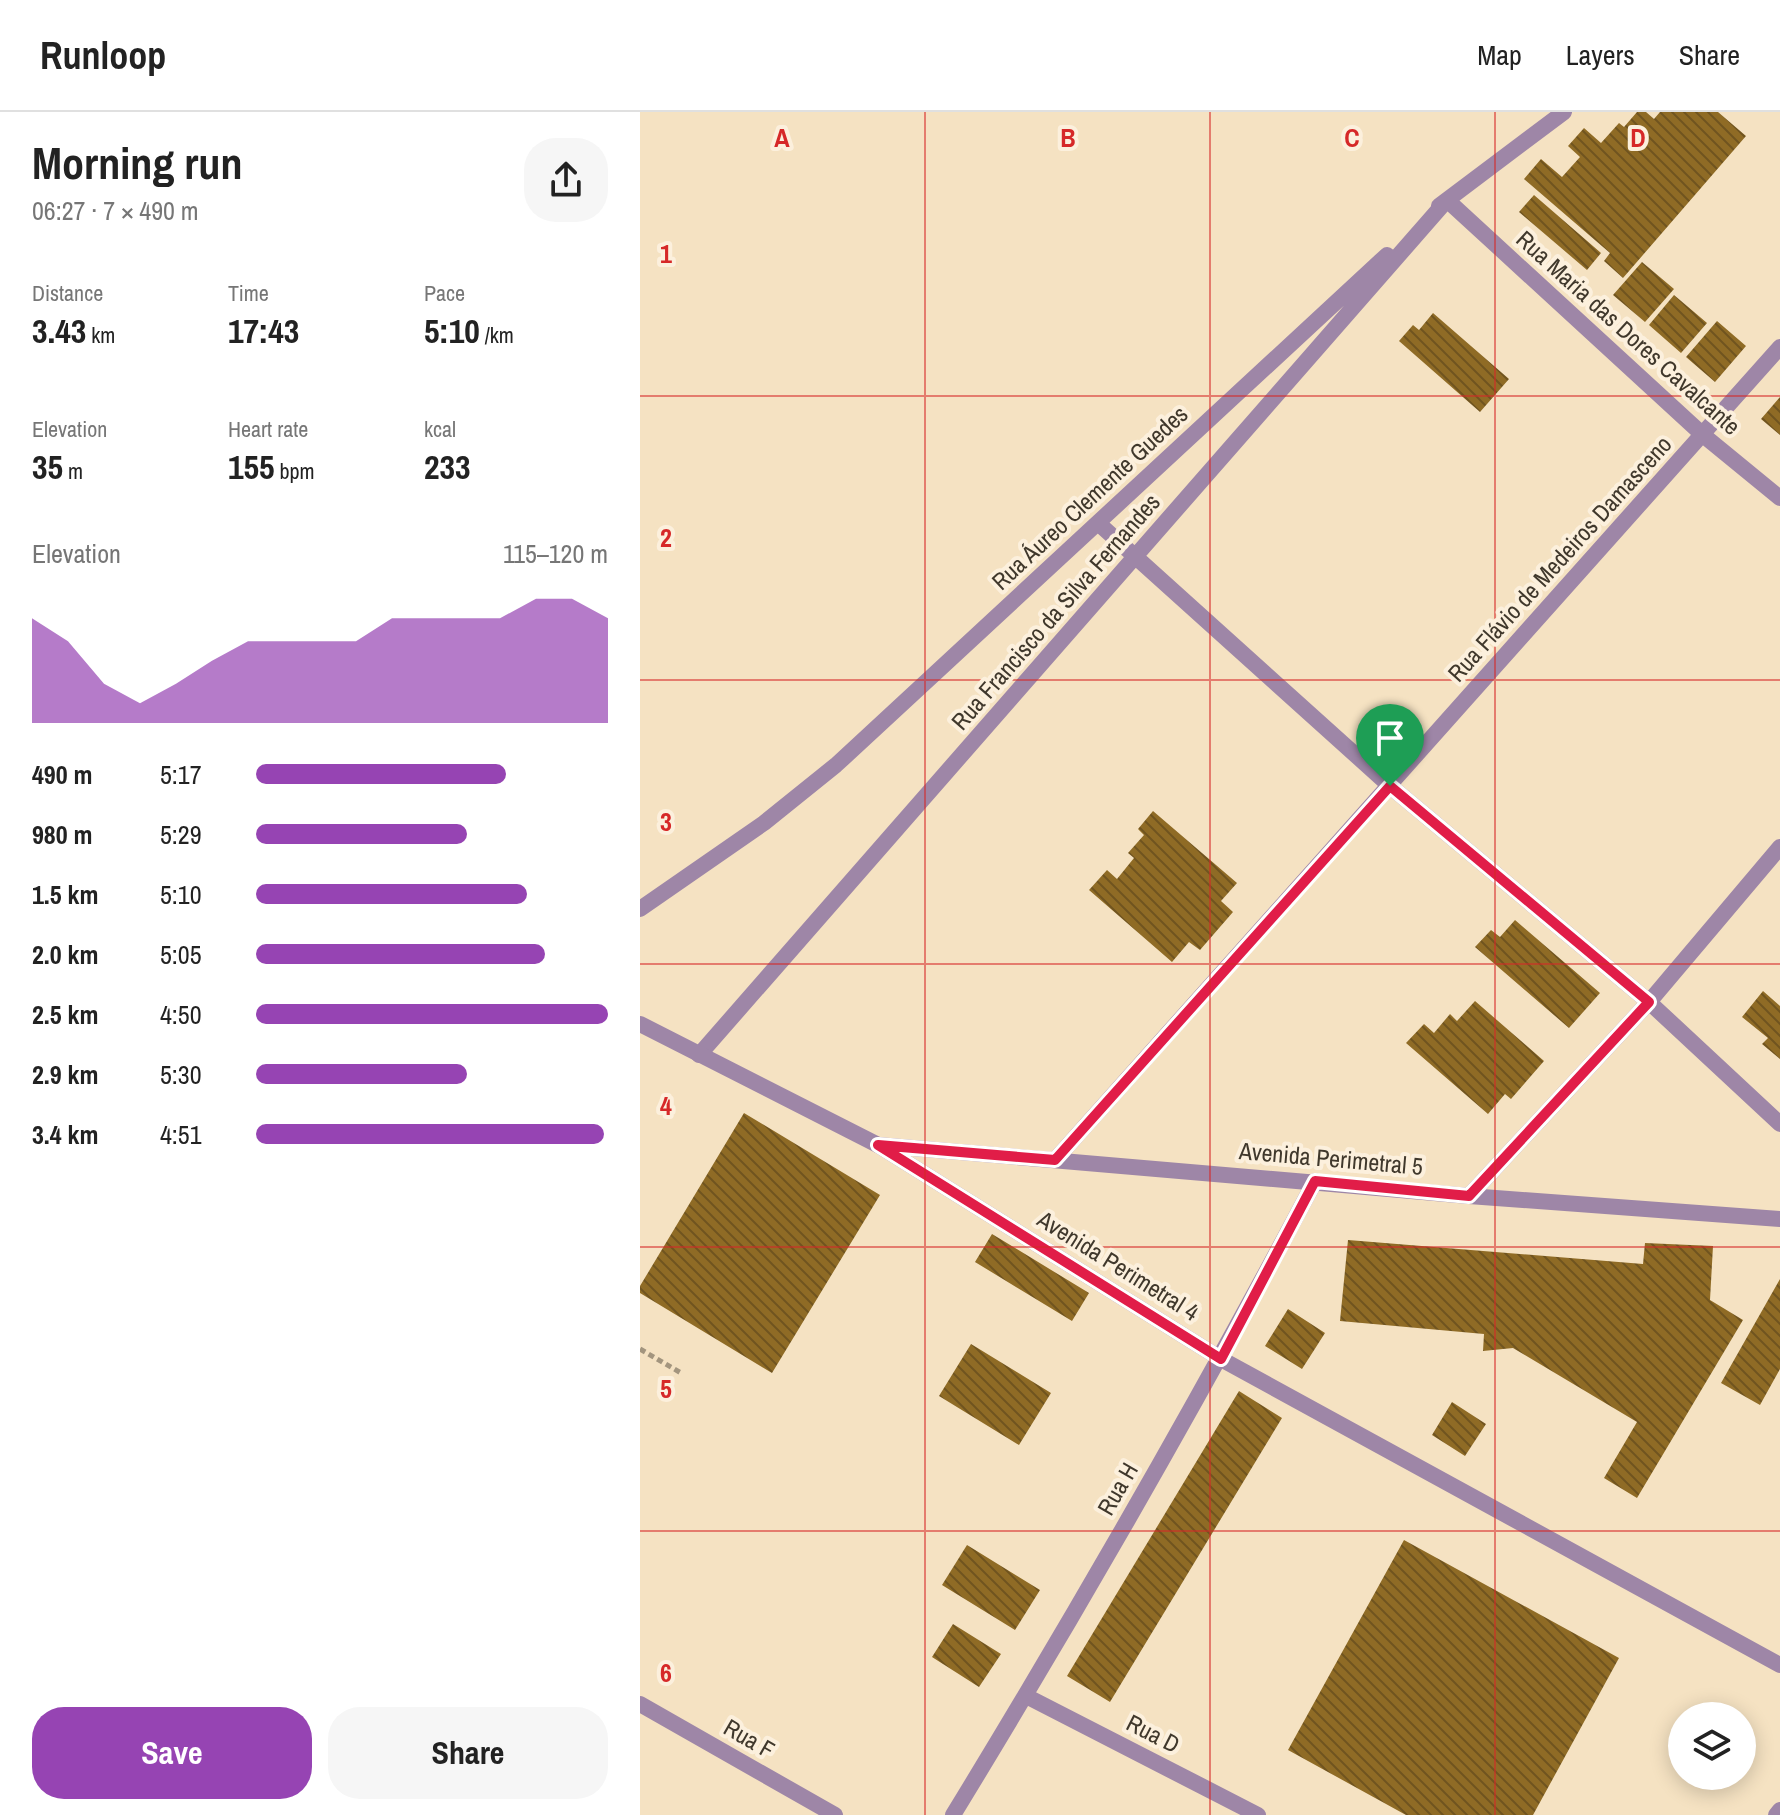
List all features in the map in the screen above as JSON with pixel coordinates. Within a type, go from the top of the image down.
[{"type":"street","name":"Rua Áureo Clemente Guedes","points":[[640,909],[764,823],[836,765],[1447,200],[1564,112]]},
{"type":"street","name":"Rua Maria das Dores Cavalcante","points":[[1447,200],[1703,435],[1780,498]]},
{"type":"street","name":"Rua Francisco da Silva Fernandes","points":[[699,1055],[1447,200]]},
{"type":"street","name":"Rua Flávio de Medeiros Damasceno","points":[[1055,1160],[1780,347]]},
{"type":"street","points":[[1098,523],[1390,786],[1649,1002],[1780,1124]]},
{"type":"street","points":[[1469,1196],[1649,1002],[1780,847]]},
{"type":"street","name":"Avenida Perimetral 4","points":[[640,1024],[878,1145],[1221,1359],[1780,1665]]},
{"type":"street","name":"Avenida Perimetral 5","points":[[878,1145],[1469,1196],[1780,1219]]},
{"type":"street","name":"Rua H","points":[[953,1815],[1026,1696],[1221,1359],[1315,1181]]},
{"type":"street","name":"Rua D","points":[[1026,1696],[1258,1815]]},
{"type":"street","name":"Rua F","points":[[640,1704],[835,1815]]},
{"type":"street","points":[[1776,1815],[1780,1810]]},
{"type":"path","points":[[640,1349],[681,1373]]},
{"type":"building","points":[[1637,112],[1646,112],[1654,119],[1660,112],[1718,112],[1746,136],[1623,278],[1604,261],[1610,253],[1524,179],[1541,159],[1562,177],[1580,157],[1568,146],[1584,128],[1601,143],[1619,123],[1624,127]]},
{"type":"building","points":[[1534,195],[1601,253],[1587,270],[1519,212]]},
{"type":"building","points":[[1642,262],[1674,289],[1645,322],[1613,295]]},
{"type":"building","points":[[1674,295],[1707,323],[1681,353],[1649,325]]},
{"type":"building","points":[[1433,313],[1509,379],[1480,412],[1399,341],[1413,325],[1419,330]]},
{"type":"building","points":[[1717,321],[1746,346],[1715,382],[1686,357]]},
{"type":"building","points":[[1780,397],[1780,435],[1761,419]]},
{"type":"building","points":[[1153,811],[1237,883],[1221,901],[1233,912],[1200,950],[1189,942],[1172,962],[1089,890],[1107,870],[1117,879],[1134,858],[1128,853],[1144,835],[1138,829]]},
{"type":"building","points":[[1515,920],[1600,993],[1569,1028],[1475,947],[1491,930],[1500,937]]},
{"type":"building","points":[[1763,991],[1780,1006],[1780,1059],[1762,1044],[1768,1038],[1742,1017]]},
{"type":"building","points":[[1475,1001],[1544,1061],[1511,1099],[1505,1094],[1488,1114],[1406,1043],[1424,1024],[1434,1033],[1450,1014],[1457,1021]]},
{"type":"building","points":[[744,1113],[880,1195],[772,1373],[640,1293],[640,1286]]},
{"type":"building","points":[[992,1234],[1089,1293],[1072,1321],[975,1262]]},
{"type":"building","points":[[1348,1240],[1643,1264],[1645,1243],[1713,1246],[1710,1300],[1743,1320],[1637,1498],[1604,1478],[1637,1422],[1513,1348],[1483,1351],[1484,1334],[1340,1321]]},
{"type":"building","points":[[1780,1279],[1780,1369],[1760,1405],[1721,1383]]},
{"type":"building","points":[[1288,1309],[1325,1333],[1302,1369],[1265,1346]]},
{"type":"building","points":[[971,1344],[1051,1393],[1019,1445],[939,1396]]},
{"type":"building","points":[[1239,1391],[1282,1418],[1110,1702],[1067,1676]]},
{"type":"building","points":[[1452,1402],[1486,1424],[1465,1456],[1432,1435]]},
{"type":"building","points":[[1404,1540],[1619,1658],[1533,1815],[1406,1815],[1288,1750]]},
{"type":"building","points":[[967,1545],[1040,1590],[1015,1630],[942,1585]]},
{"type":"building","points":[[953,1624],[1001,1654],[979,1687],[932,1657]]},
{"type":"route","points":[[1390,786],[1649,1002],[1469,1196],[1315,1181],[1221,1359],[878,1145],[1055,1160],[1390,786]]}]
